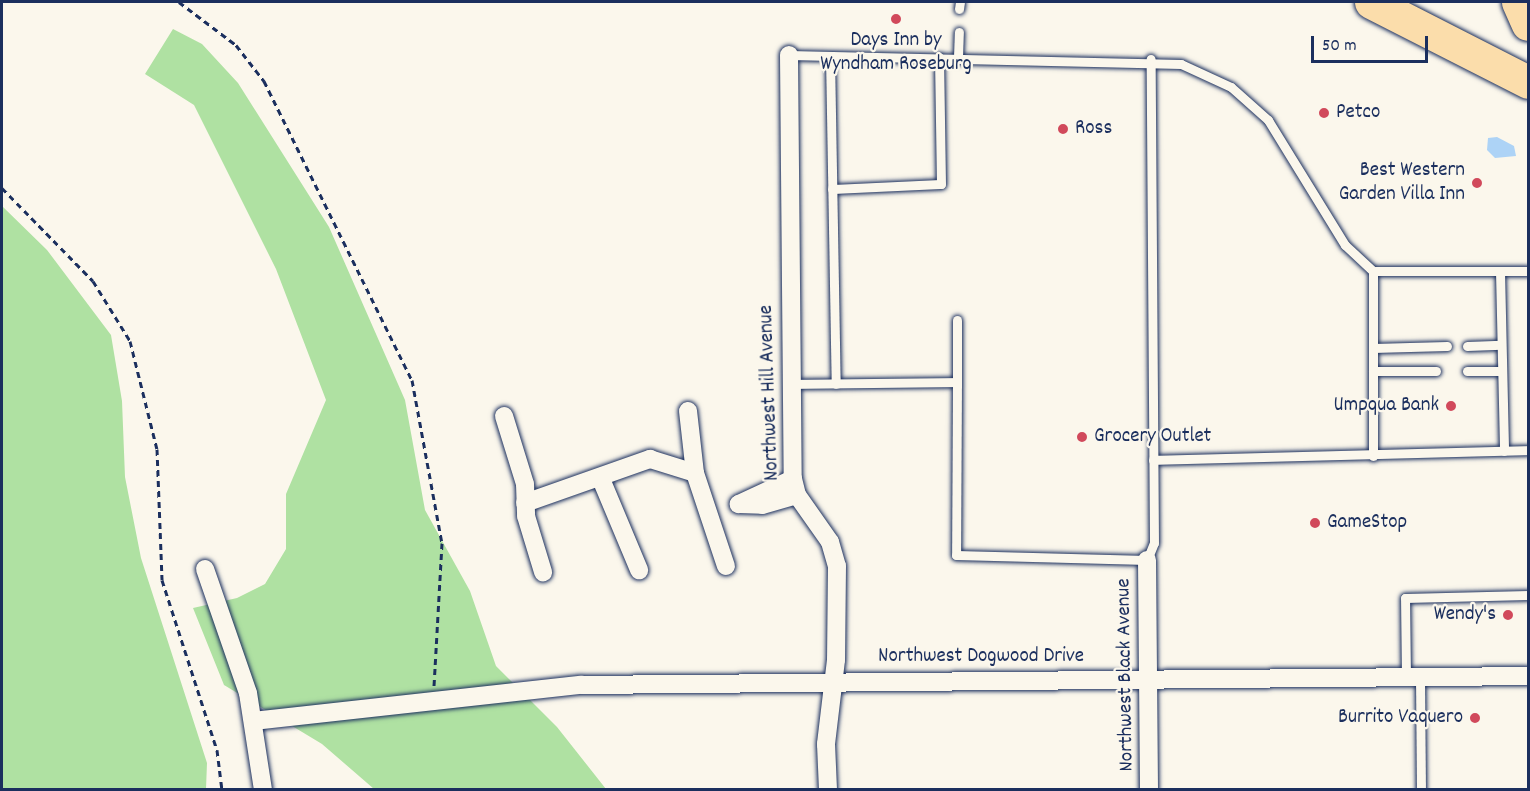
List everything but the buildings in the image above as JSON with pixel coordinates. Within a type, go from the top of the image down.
[{"type":"highway","points":[[1371,2],[1528,82]]},
{"type":"highway","points":[[1518,2],[1528,24]]},
{"type":"street","name":"Northwest Hill Avenue","points":[[789,55],[790,384],[795,487],[834,555],[834,680],[826,744],[828,789]]},
{"type":"street","points":[[688,411],[695,473],[726,566]]},
{"type":"street","points":[[504,416],[525,484],[525,503],[543,572]]},
{"type":"street","points":[[525,503],[601,479],[650,459],[695,473]]},
{"type":"street","points":[[601,479],[639,570]]},
{"type":"street","points":[[705,504],[739,504],[795,487]]},
{"type":"street","name":"Northwest Black Avenue","points":[[1147,560],[1149,789]]},
{"type":"street","points":[[205,569],[253,721],[263,789]]},
{"type":"street","name":"Northwest Dogwood Drive","points":[[253,721],[581,685],[834,680],[1528,676]]},
{"type":"lane","points":[[958,57],[959,33]]},
{"type":"lane","points":[[789,55],[1151,60],[1193,68],[1244,95],[1268,120],[1346,245],[1373,271],[1528,271]]},
{"type":"lane","points":[[830,56],[836,384]]},
{"type":"lane","points":[[832,189],[941,184],[939,57]]},
{"type":"lane","points":[[957,320],[956,555],[1147,560],[1154,543],[1151,60]]},
{"type":"lane","points":[[1373,271],[1373,456]]},
{"type":"lane","points":[[1500,271],[1504,451]]},
{"type":"lane","points":[[1467,346],[1502,345]]},
{"type":"lane","points":[[1373,348],[1447,346]]},
{"type":"lane","points":[[1373,371],[1436,371]]},
{"type":"lane","points":[[1467,371],[1502,371]]},
{"type":"lane","points":[[790,384],[957,382]]},
{"type":"lane","points":[[1153,460],[1373,456],[1528,450]]},
{"type":"lane","points":[[1421,789],[1405,598],[1528,595]]},
{"type":"path","points":[[179,2],[236,45],[264,81],[412,380],[442,543],[435,701]]},
{"type":"path","points":[[2,188],[93,281],[130,341],[157,449],[162,580],[217,750],[222,789]]},
{"type":"green space","points":[[173,29],[202,44],[238,83],[329,227],[405,400],[425,510],[470,591],[496,666],[557,727],[606,789],[374,789],[322,744],[224,685],[193,608],[237,598],[265,584],[286,549],[286,494],[326,400],[276,269],[194,105],[145,74]]},
{"type":"green space","points":[[2,206],[47,250],[111,335],[122,401],[125,477],[141,558],[207,763],[206,789],[2,789]]},
{"type":"water","points":[[1497,137],[1514,146],[1516,156],[1495,158],[1487,150],[1488,138]]},
{"type":"place","name":"Days Inn by Wyndham Roseburg","points":[[896,19]]},
{"type":"place","name":"Petco","points":[[1324,113]]},
{"type":"place","name":"Ross","points":[[1063,129]]},
{"type":"place","name":"Best Western Garden Villa Inn","points":[[1477,183]]},
{"type":"place","name":"Umpqua Bank","points":[[1451,406]]},
{"type":"place","name":"Grocery Outlet","points":[[1082,437]]},
{"type":"place","name":"GameStop","points":[[1315,523]]},
{"type":"place","name":"Wendy's","points":[[1508,615]]},
{"type":"place","name":"Burrito Vaquero","points":[[1475,718]]}]
